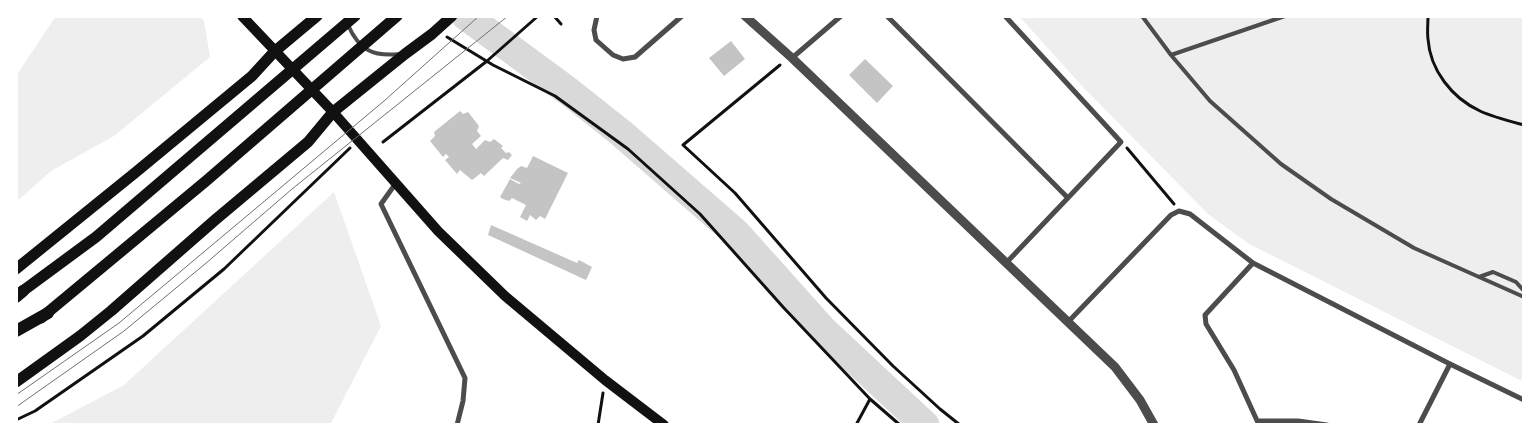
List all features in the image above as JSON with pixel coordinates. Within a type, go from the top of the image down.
[{"type":"highway","points":[[16,332],[48,313]]},
{"type":"main road","points":[[242,16],[274,52],[333,112],[438,231],[505,296],[605,380],[664,425]]},
{"type":"main road","points":[[16,268],[245,82],[274,52],[317,16]]},
{"type":"main road","points":[[19,295],[96,237],[355,16]]},
{"type":"main road","points":[[16,338],[206,181],[397,16]]},
{"type":"main road","points":[[16,382],[111,311],[308,142],[333,112],[452,16]]},
{"type":"street","points":[[597,16],[594,30],[596,40],[614,55],[623,59],[635,57],[682,16]]},
{"type":"street","points":[[745,16],[792,58],[1007,262],[1123,376],[1140,400],[1154,425]]},
{"type":"street","points":[[792,58],[841,16]]},
{"type":"street","points":[[887,16],[1068,198]]},
{"type":"street","points":[[1005,16],[1122,142],[1007,262]]},
{"type":"street","points":[[396,183],[381,204],[465,378],[463,401],[457,425]]},
{"type":"street","points":[[1068,322],[1171,215],[1180,211],[1190,214],[1253,263],[1524,400]]},
{"type":"street","points":[[1253,263],[1205,315],[1206,324],[1234,370],[1259,423],[1298,421],[1327,425]]},
{"type":"street","points":[[1419,425],[1450,364]]},
{"type":"lane","points":[[347,16],[349,26],[357,42],[371,52],[386,56],[404,54]]},
{"type":"lane","points":[[1142,16],[1210,101],[1281,164],[1331,199],[1414,248],[1524,297]]},
{"type":"lane","points":[[1171,54],[1285,16]]},
{"type":"lane","points":[[1479,277],[1493,272],[1516,282],[1524,291]]},
{"type":"path","points":[[383,142],[494,56],[538,16]]},
{"type":"path","points":[[554,16],[561,24]]},
{"type":"path","points":[[1428,16],[1428,40],[1431,55],[1447,86],[1463,101],[1480,111],[1524,124]]},
{"type":"path","points":[[436,30],[487,61],[555,96],[628,149],[700,214],[783,307],[870,399],[900,425]]},
{"type":"path","points":[[780,65],[683,145],[735,193],[826,298],[893,366],[960,425]]},
{"type":"path","points":[[16,420],[35,411],[143,336],[224,269],[359,141]]},
{"type":"path","points":[[1122,142],[1180,211]]},
{"type":"path","points":[[598,425],[605,380]]},
{"type":"path","points":[[856,425],[870,399]]},
{"type":"shaded area","points":[[56,16],[199,16],[204,21],[210,57],[114,136],[51,171],[16,202],[16,76]]},
{"type":"shaded area","points":[[1019,16],[1524,16],[1524,382],[1249,244],[1208,214],[1082,86]]},
{"type":"shaded area","points":[[334,192],[381,326],[330,425],[48,425],[124,385]]},
{"type":"building","points":[[731,41],[745,59],[724,76],[709,58]]},
{"type":"building","points":[[865,59],[893,86],[877,103],[849,75]]},
{"type":"building","points":[[460,111],[463,114],[468,112],[479,126],[477,131],[481,136],[472,144],[476,149],[485,140],[490,142],[494,139],[503,146],[501,148],[506,153],[509,152],[512,155],[508,160],[503,158],[484,176],[481,173],[472,180],[460,170],[457,174],[445,160],[449,157],[446,154],[443,157],[430,141],[435,136],[434,132]]},
{"type":"building","points":[[533,156],[568,173],[545,219],[540,216],[536,220],[530,215],[527,221],[520,217],[526,205],[512,198],[509,201],[500,197],[510,179],[519,184],[521,183],[510,178],[521,166],[527,168]]},
{"type":"building","points":[[491,225],[577,263],[579,260],[592,267],[586,280],[488,235]]},
{"type":"waterway","points":[[466,16],[568,91],[621,133],[736,233],[822,329],[925,425]]},
{"type":"tram line","points":[[16,395],[119,323],[384,101],[479,16]]},
{"type":"tram line","points":[[16,407],[124,331],[292,189],[508,16]]}]
